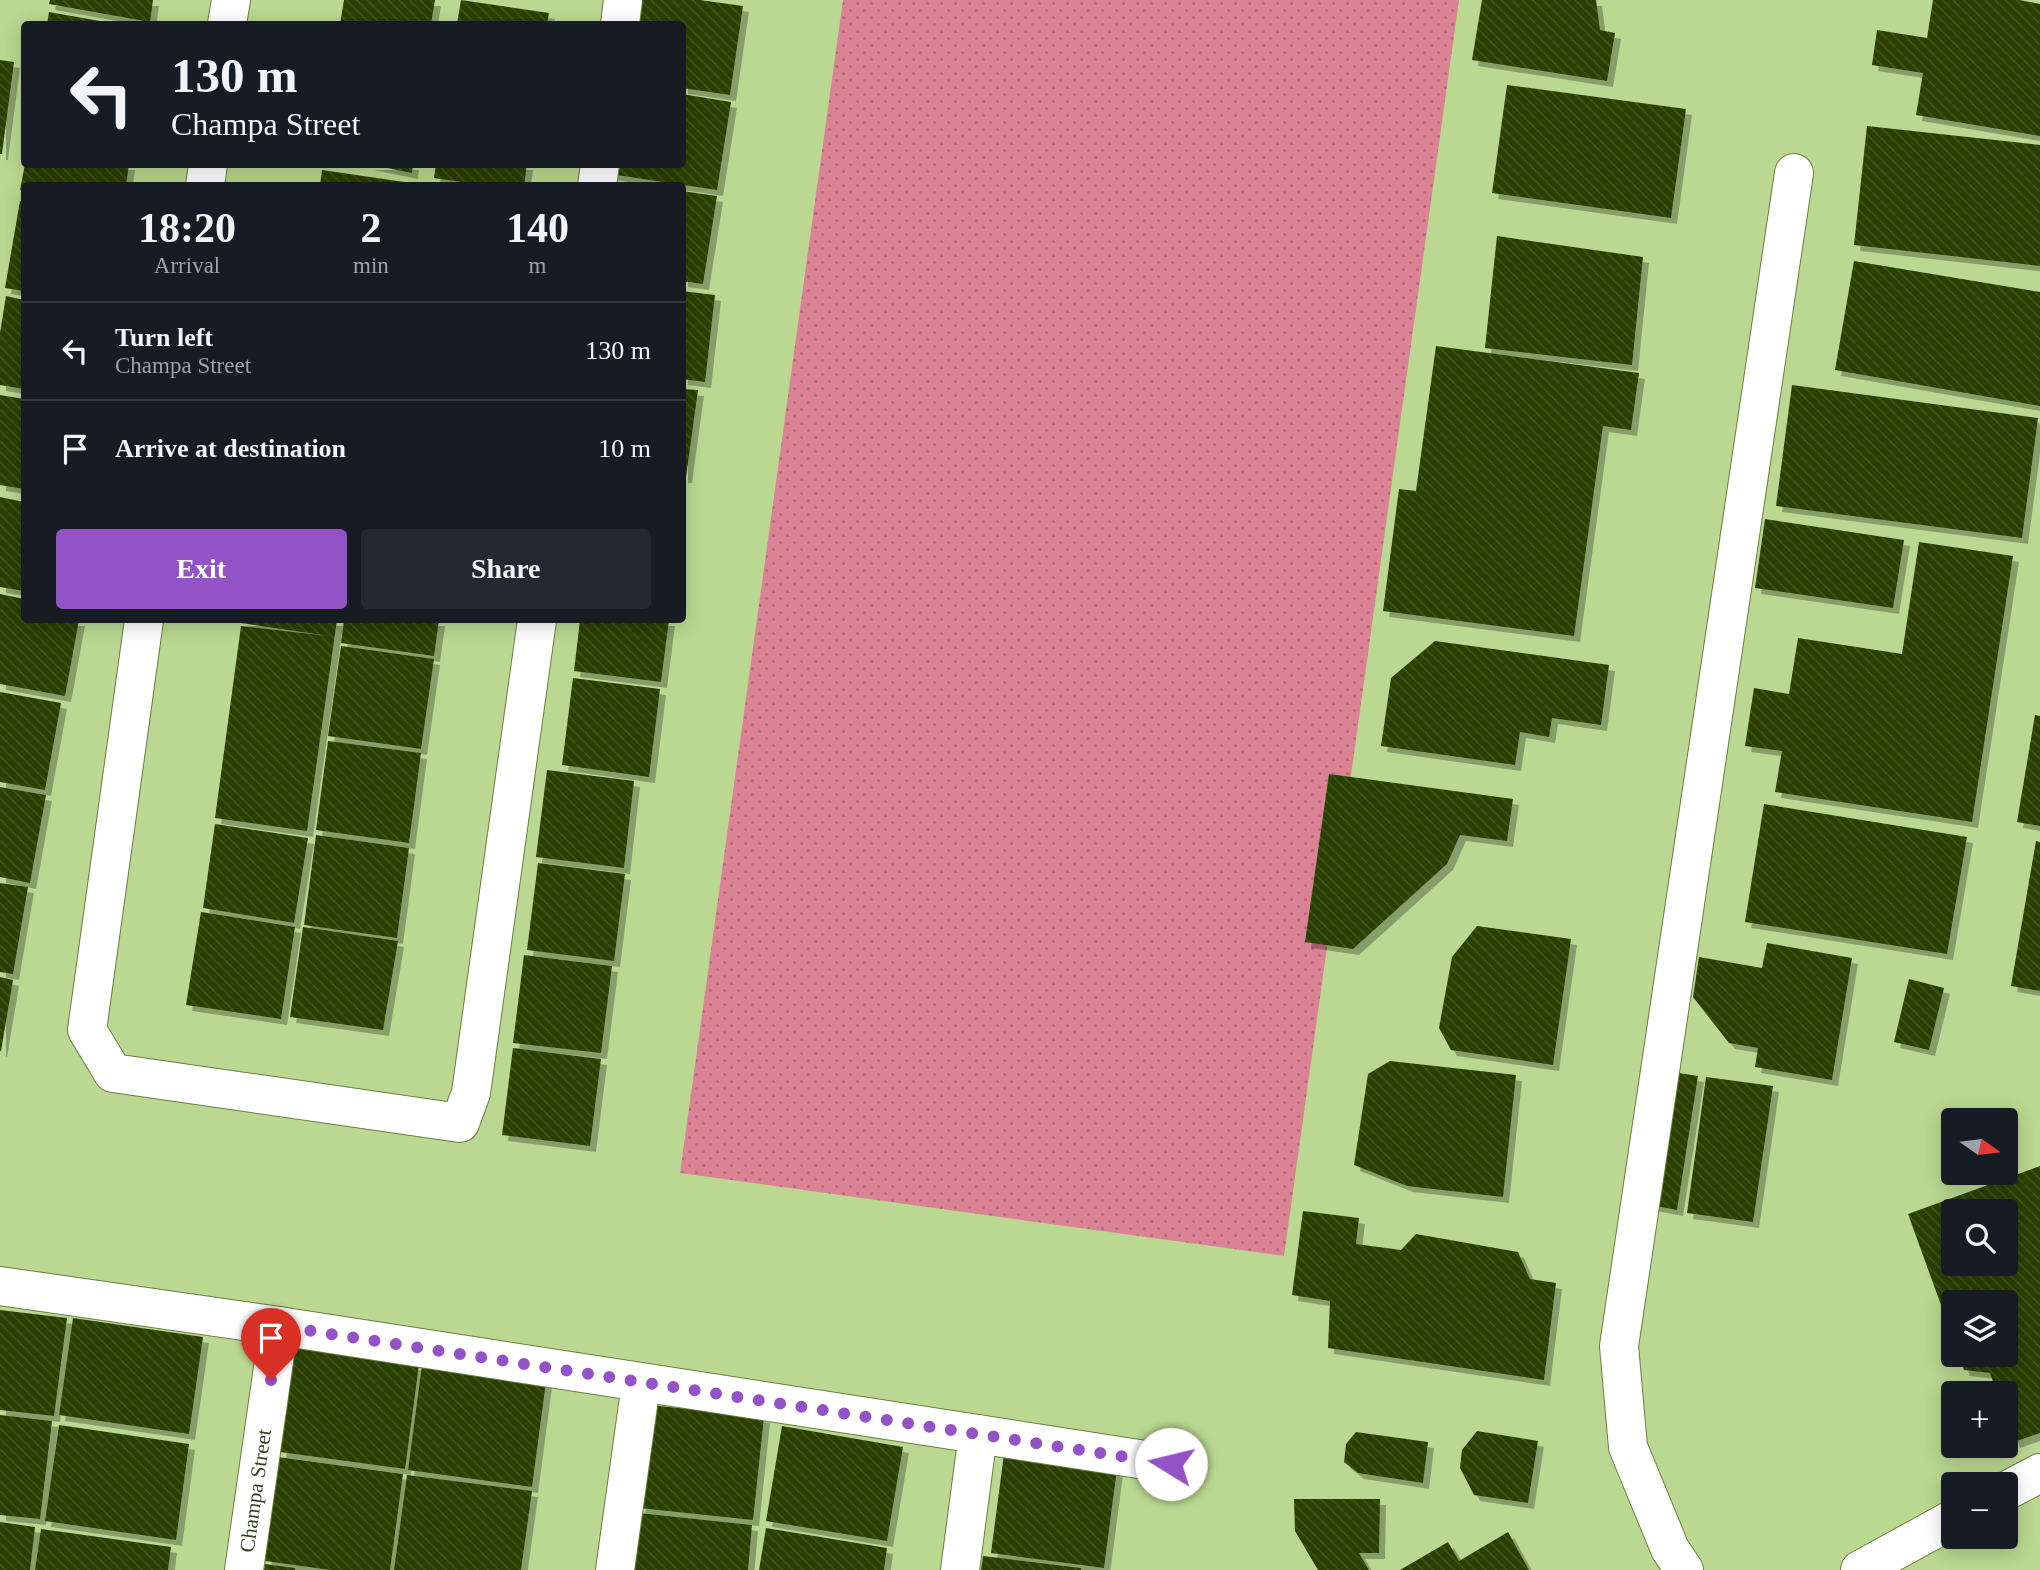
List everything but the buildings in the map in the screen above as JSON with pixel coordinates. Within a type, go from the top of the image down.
[{"type":"street","points":[[228,21],[231,0]]},
{"type":"street","points":[[620,21],[623,0]]},
{"type":"street","points":[[1684,1570],[1670,1549],[1628,1447],[1619,1346],[1794,173]]},
{"type":"street","points":[[145,623],[87,1030],[113,1073],[460,1123],[471,1093],[537,623]]},
{"type":"street","points":[[0,1286],[279,1326],[1171,1464]]},
{"type":"street","name":"Champa Street","points":[[244,1570],[279,1326]]},
{"type":"street","points":[[615,1570],[641,1384]]},
{"type":"street","points":[[960,1570],[978,1434]]},
{"type":"street","points":[[2018,1485],[2040,1473]]},
{"type":"street","points":[[1860,1570],[1941,1526]]},
{"type":"shaded area","points":[[843,0],[1459,0],[1284,1256],[680,1173]]},
{"type":"route","points":[[271,1380],[279,1326],[1171,1464]]}]
